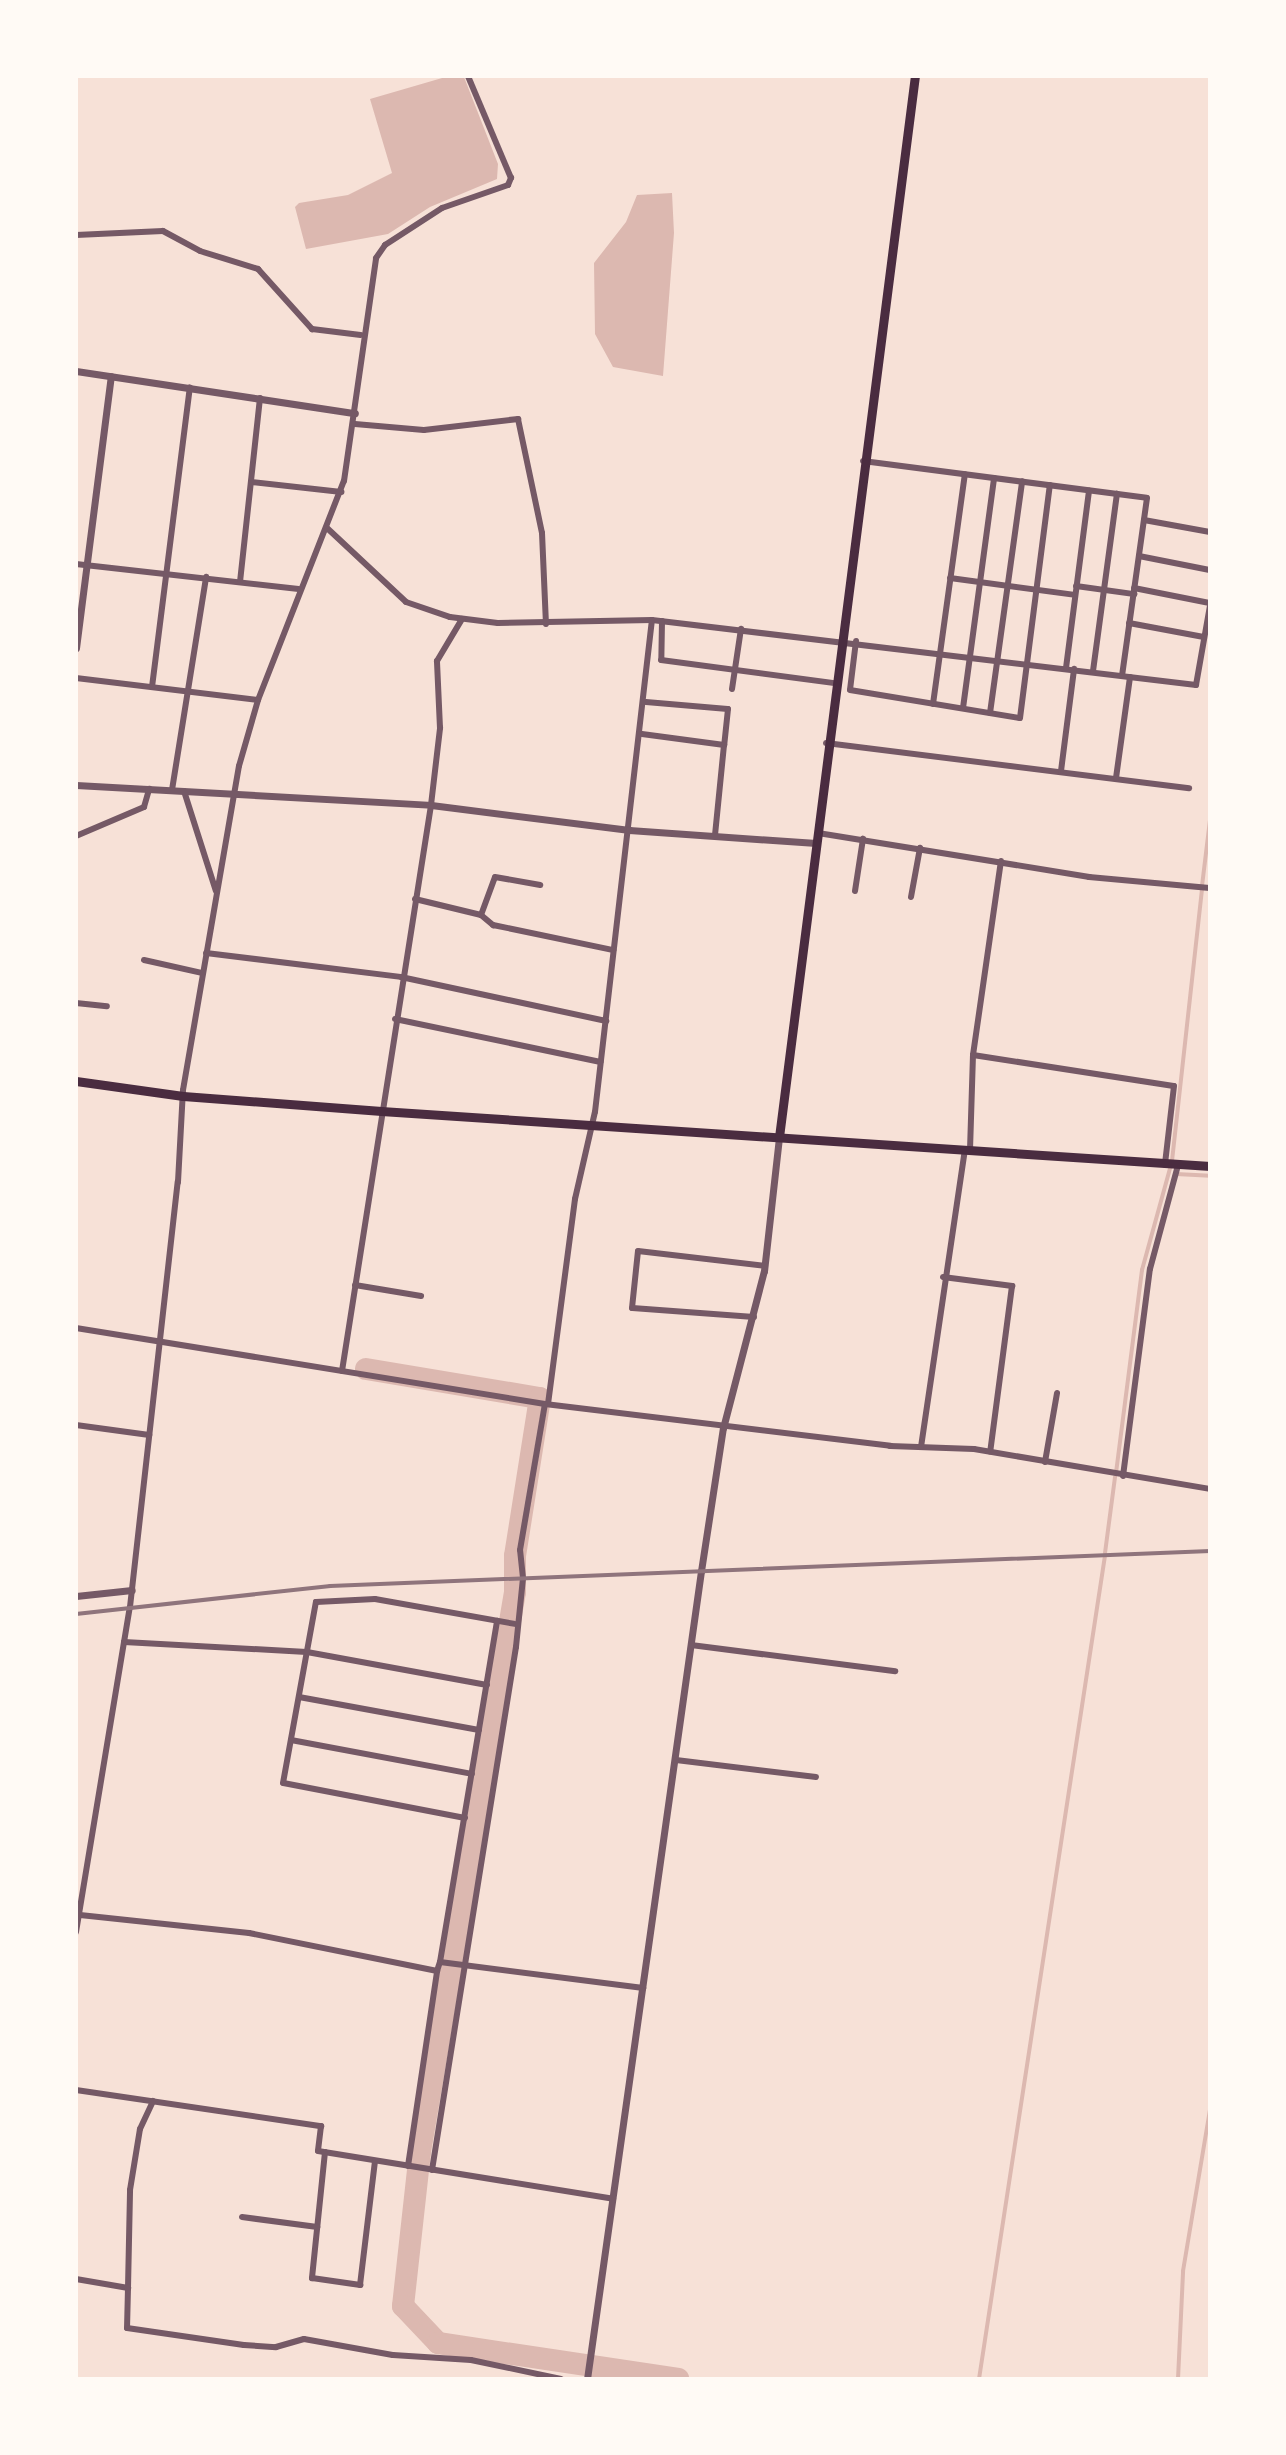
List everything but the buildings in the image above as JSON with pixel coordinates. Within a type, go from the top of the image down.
[{"type":"highway","points":[[779,1137],[839,640],[915,76]]},
{"type":"highway","points":[[76,1081],[183,1096],[381,1111],[1210,1166]]},
{"type":"street","points":[[76,1932],[132,1590],[183,1096],[202,973],[237,793],[258,700],[299,589],[341,492],[355,424],[361,335],[376,258],[385,245],[442,208],[508,185],[511,178],[468,76]]},
{"type":"street","points":[[76,235],[163,231],[200,251],[258,269],[312,329],[361,335]]},
{"type":"street","points":[[76,371],[355,413]]},
{"type":"street","points":[[76,648],[90,566],[111,376]]},
{"type":"street","points":[[152,687],[169,573],[190,387]]},
{"type":"street","points":[[240,582],[260,398]]},
{"type":"street","points":[[355,424],[424,430],[518,419],[542,533],[546,624]]},
{"type":"street","points":[[863,461],[1147,498],[1129,623],[1116,778]]},
{"type":"street","points":[[933,704],[965,474]]},
{"type":"street","points":[[963,708],[994,478]]},
{"type":"street","points":[[990,713],[1022,481]]},
{"type":"street","points":[[251,482],[341,492]]},
{"type":"street","points":[[856,641],[850,690],[1020,718],[1050,485]]},
{"type":"street","points":[[1066,668],[1089,490]]},
{"type":"street","points":[[1093,671],[1117,494]]},
{"type":"street","points":[[1144,520],[1210,532]]},
{"type":"street","points":[[327,528],[406,602],[462,619],[546,624],[652,620],[942,651],[1196,685],[1210,605],[1134,591],[1076,586]]},
{"type":"street","points":[[1139,556],[1210,570]]},
{"type":"street","points":[[76,564],[299,589]]},
{"type":"street","points":[[172,790],[206,577]]},
{"type":"street","points":[[950,578],[1075,595]]},
{"type":"street","points":[[342,1371],[401,977],[431,805],[440,728],[437,661],[455,638],[462,619]]},
{"type":"street","points":[[432,2170],[516,1647],[515,1624],[523,1578],[520,1550],[547,1404],[575,1199],[593,1124],[646,702],[652,620]]},
{"type":"street","points":[[662,621],[661,660],[834,683]]},
{"type":"street","points":[[1129,623],[1204,637]]},
{"type":"street","points":[[732,689],[741,629]]},
{"type":"street","points":[[1061,771],[1074,669]]},
{"type":"street","points":[[76,678],[258,700]]},
{"type":"street","points":[[646,702],[728,709],[715,835]]},
{"type":"street","points":[[642,734],[724,745]]},
{"type":"street","points":[[826,743],[1016,770],[1061,771],[1189,788]]},
{"type":"street","points":[[76,785],[431,805],[629,830],[863,839],[1001,861],[1210,888]]},
{"type":"street","points":[[76,836],[144,807],[149,789]]},
{"type":"street","points":[[184,791],[217,895]]},
{"type":"street","points":[[855,891],[863,839]]},
{"type":"street","points":[[911,897],[920,848]]},
{"type":"street","points":[[921,1447],[943,1277],[967,1150],[973,1055],[1001,861]]},
{"type":"street","points":[[481,915],[495,877],[540,885]]},
{"type":"street","points":[[415,899],[481,915],[493,925],[613,950]]},
{"type":"street","points":[[206,953],[401,977],[606,1021]]},
{"type":"street","points":[[144,960],[202,973]]},
{"type":"street","points":[[76,1003],[107,1006]]},
{"type":"street","points":[[395,1019],[601,1062]]},
{"type":"street","points":[[973,1055],[1174,1086],[1165,1164]]},
{"type":"street","points":[[587,2379],[723,1428],[765,1266],[779,1137]]},
{"type":"street","points":[[1123,1476],[1150,1269],[1178,1165]]},
{"type":"street","points":[[754,1317],[632,1308],[638,1251],[765,1266]]},
{"type":"street","points":[[943,1277],[1012,1286],[990,1452]]},
{"type":"street","points":[[355,1285],[421,1296]]},
{"type":"street","points":[[76,1328],[159,1338],[547,1404],[723,1428],[990,1452],[1210,1489]]},
{"type":"street","points":[[1045,1462],[1057,1393]]},
{"type":"street","points":[[76,1425],[149,1435]]},
{"type":"street","points":[[76,1596],[132,1590]]},
{"type":"street","points":[[465,1818],[283,1783],[316,1602],[375,1599],[515,1624]]},
{"type":"street","points":[[408,2166],[437,1971],[497,1621]]},
{"type":"street","points":[[124,1642],[307,1652],[487,1685]]},
{"type":"street","points":[[691,1645],[895,1671]]},
{"type":"street","points":[[299,1697],[479,1730]]},
{"type":"street","points":[[291,1740],[472,1774]]},
{"type":"street","points":[[676,1760],[816,1777]]},
{"type":"street","points":[[80,1915],[249,1933],[437,1971]]},
{"type":"street","points":[[440,1962],[644,1988]]},
{"type":"street","points":[[76,2090],[321,2126],[318,2151],[613,2199]]},
{"type":"street","points":[[153,2101],[140,2129],[130,2190],[127,2328],[276,2347],[304,2339],[393,2355],[471,2360],[561,2379]]},
{"type":"street","points":[[325,2152],[312,2278],[360,2285],[375,2161]]},
{"type":"street","points":[[242,2217],[317,2227]]},
{"type":"street","points":[[76,2279],[128,2288]]},
{"type":"shaded area","points":[[449,76],[464,77],[498,164],[497,179],[430,207],[388,234],[306,249],[295,207],[299,203],[348,195],[392,173],[370,99]]},
{"type":"shaded area","points":[[672,193],[674,233],[663,376],[613,367],[595,334],[594,263],[626,222],[637,195]]},
{"type":"waterway","points":[[1202,886],[1210,820]]},
{"type":"waterway","points":[[1172,1161],[1202,889]]},
{"type":"waterway","points":[[1116,1473],[1142,1270],[1171,1165]]},
{"type":"waterway","points":[[1176,1174],[1210,1176]]},
{"type":"waterway","points":[[366,1369],[540,1398],[515,1556],[515,1592],[420,2152],[403,2306],[438,2343],[678,2379]]},
{"type":"waterway","points":[[1105,1553],[1115,1477]]},
{"type":"waterway","points":[[979,2379],[1105,1556]]},
{"type":"waterway","points":[[1178,2379],[1183,2271],[1210,2110]]},
{"type":"railway","points":[[76,1614],[330,1586],[1210,1551]]}]
